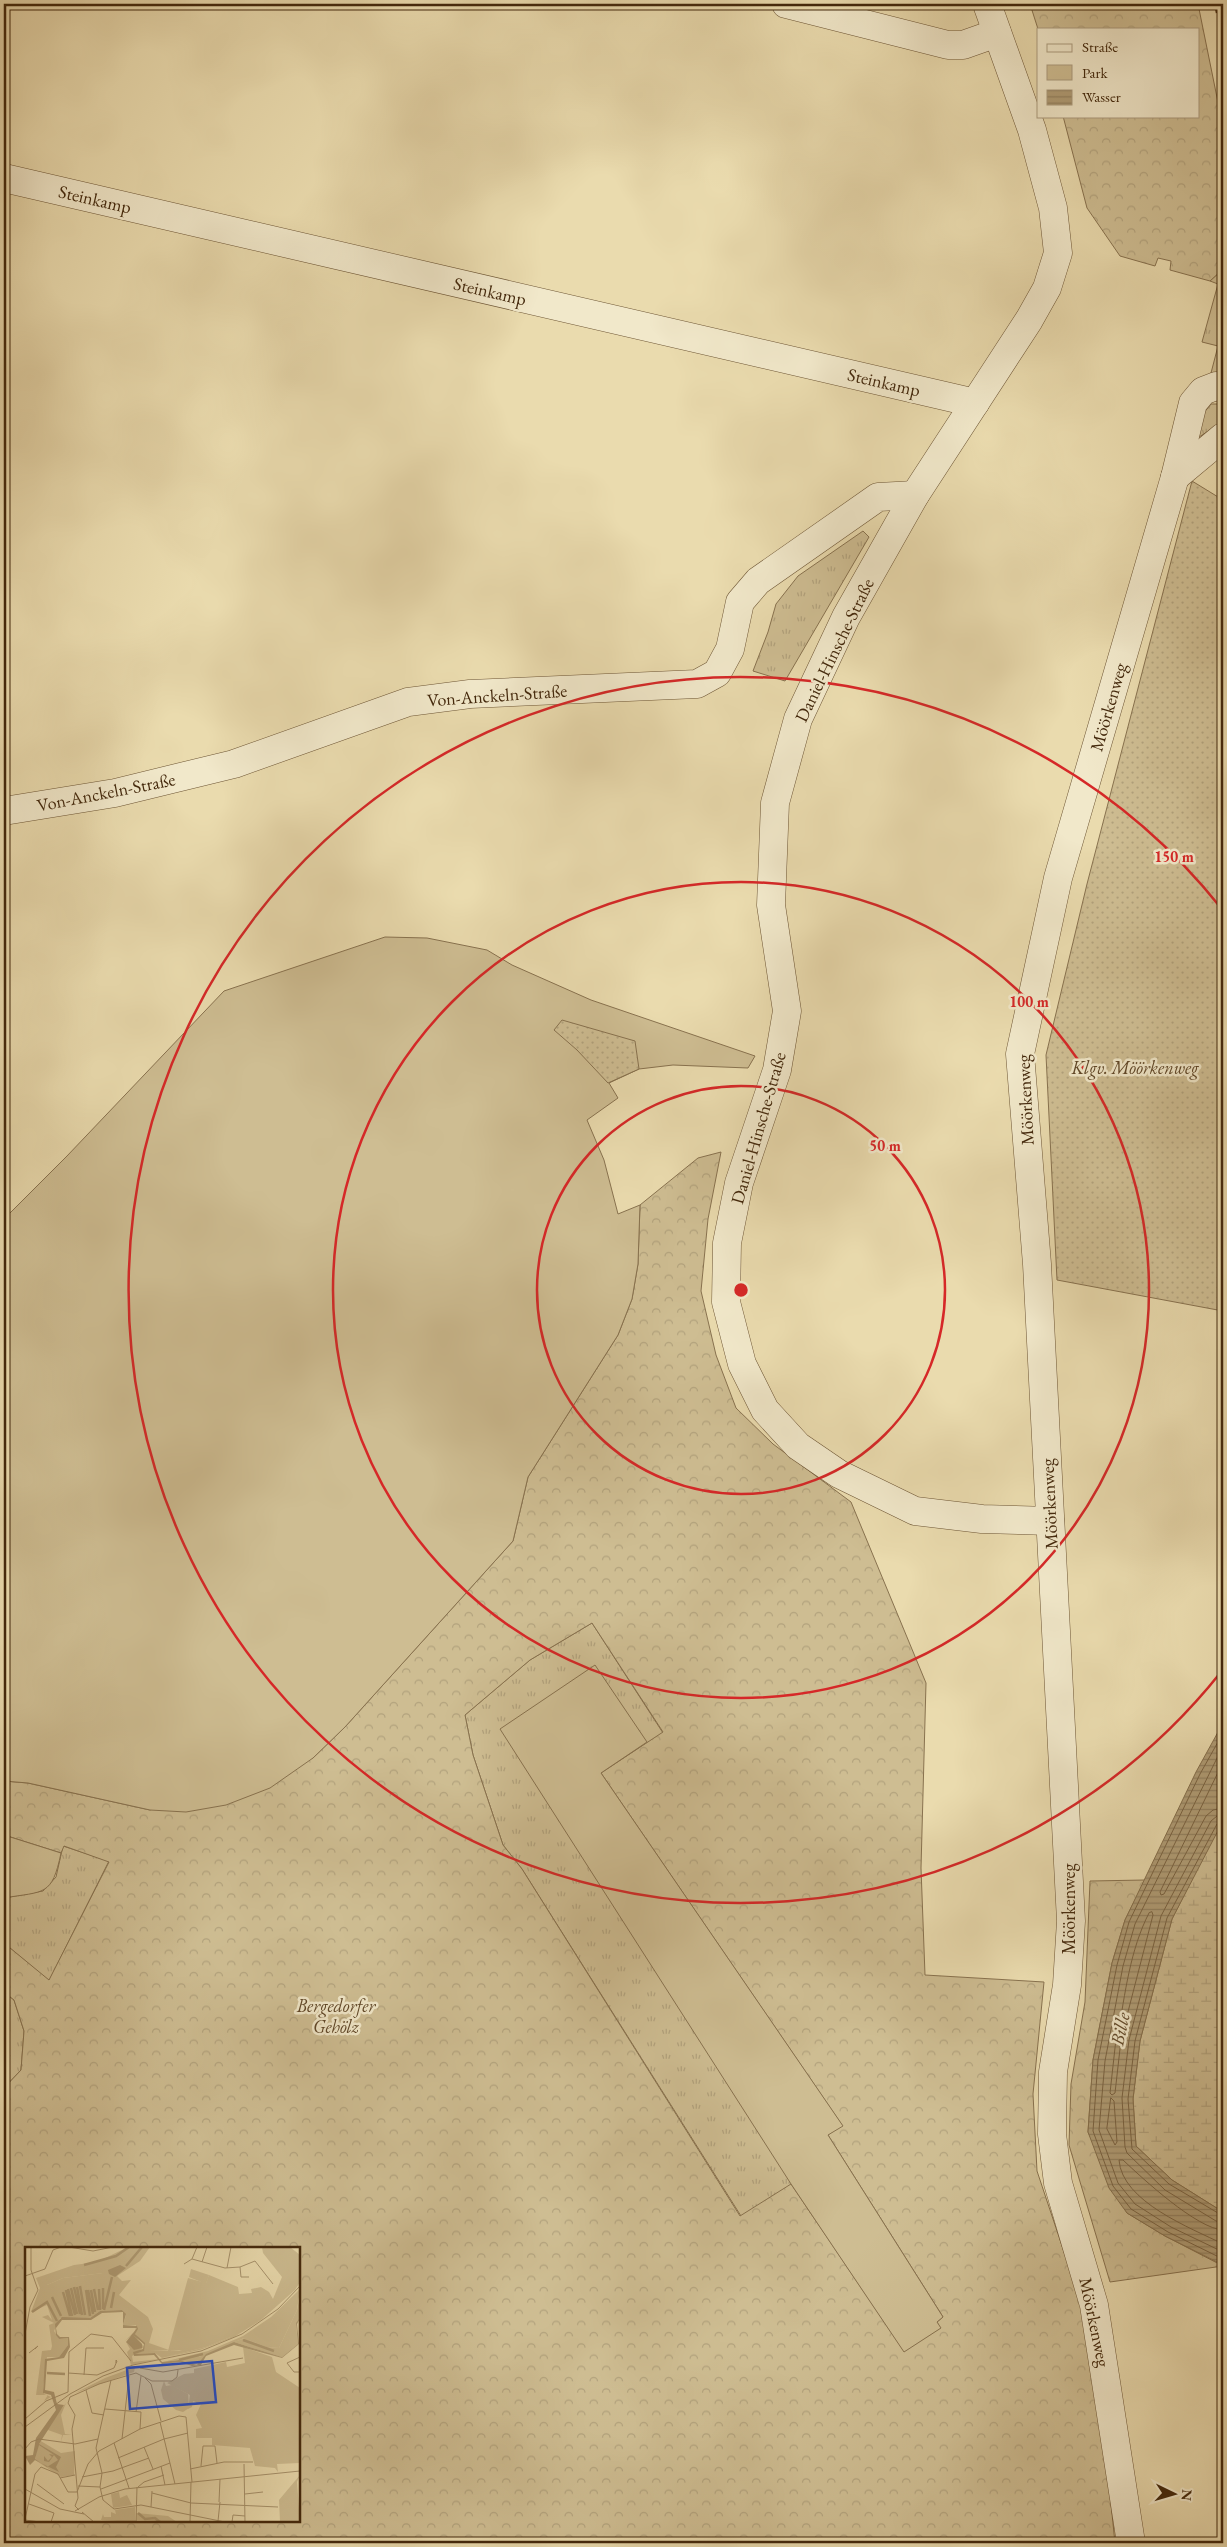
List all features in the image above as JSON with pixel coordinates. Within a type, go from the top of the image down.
[{"type":"street","points":[[786,4],[948,46],[964,45],[997,33]]},
{"type":"street","name":"Daniel-Hinsche-Straße","points":[[987,4],[1034,139],[1053,208],[1058,253],[1047,288],[976,403],[915,495],[846,617],[798,719],[775,803],[771,905],[787,1011],[778,1070],[739,1182],[727,1243],[726,1302],[742,1364],[765,1410],[798,1446],[839,1474],[915,1511],[982,1519],[1050,1521]]},
{"type":"street","name":"Steinkamp","points":[[4,178],[976,403]]},
{"type":"street","name":"Möörkenweg","points":[[1131,2543],[1094,2305],[1058,2183],[1052,2134],[1053,2072],[1066,1985],[1071,1921],[1036,1264],[1020,1054],[1058,878],[1175,477],[1193,403],[1203,391],[1219,387]]},
{"type":"street","points":[[1175,477],[1223,437]]},
{"type":"street","name":"Von-Anckeln-Straße","points":[[4,812],[115,793],[234,764],[408,702],[470,694],[697,684],[717,672],[730,649],[740,602],[758,581],[878,497],[915,495]]},
{"type":"green space","points":[[1030,4],[1198,4],[1223,127],[1223,269],[1210,281],[1170,270],[1171,261],[1158,258],[1155,266],[1120,256],[1087,208],[1064,118],[1200,118],[1200,28],[1038,28]]},
{"type":"green space","points":[[1223,269],[1223,375],[1211,373],[1218,346],[1202,342],[1218,284],[1210,281]]},
{"type":"green space","points":[[1211,404],[1221,404],[1223,415],[1216,426],[1196,439],[1203,414]]},
{"type":"green space","name":"Klgv. Möörkenweg","points":[[1192,481],[1223,500],[1223,1311],[1057,1280],[1046,1055],[1087,884]]},
{"type":"green space","points":[[863,531],[869,537],[785,681],[753,671],[768,632],[776,604],[798,576]]},
{"type":"green space","points":[[385,937],[427,938],[487,950],[512,965],[591,1000],[755,1056],[748,1068],[673,1065],[639,1069],[609,1083],[618,1098],[587,1120],[604,1160],[618,1214],[640,1205],[638,1264],[632,1299],[618,1335],[528,1477],[513,1541],[345,1727],[313,1758],[270,1788],[226,1805],[186,1812],[150,1810],[28,1783],[4,1781],[4,1219],[67,1156],[224,991]]},
{"type":"green space","points":[[562,1020],[635,1041],[639,1069],[608,1083],[577,1050],[554,1030]]},
{"type":"green space","name":"Bergedorfer Gehölz","points":[[721,1152],[708,1219],[701,1291],[716,1355],[736,1408],[773,1444],[851,1502],[926,1683],[921,1868],[925,1975],[1044,1982],[1033,2094],[1037,2171],[1080,2300],[1107,2465],[1115,2543],[4,2543],[4,2088],[21,2070],[24,2031],[14,2000],[4,1992],[4,1943],[49,1980],[109,1862],[64,1846],[61,1853],[4,1835],[4,1781],[28,1783],[150,1810],[313,1758],[345,1727],[513,1541],[528,1477],[618,1335],[632,1299],[638,1264],[640,1205],[698,1158]],"holes":[[[592,1623],[663,1732],[601,1773],[842,2125],[828,2135],[943,2317],[937,2322],[940,2328],[904,2351],[791,2184],[740,2216],[522,1869],[503,1845],[473,1755],[465,1715],[530,1660]]]},
{"type":"green space","points":[[592,1623],[663,1733],[601,1773],[943,2317],[904,2352],[741,2216],[522,1869],[503,1845],[473,1755],[465,1715],[530,1660]]},
{"type":"green space","points":[[595,1665],[647,1742],[601,1773],[843,2126],[828,2135],[943,2317],[937,2322],[941,2328],[904,2352],[791,2184],[500,1729]]},
{"type":"green space","points":[[1223,1817],[1223,2212],[1172,2180],[1136,2146],[1133,2099],[1140,2041],[1172,1919]]},
{"type":"green space","points":[[4,1835],[61,1853],[58,1867],[50,1885],[37,1892],[4,1898]]},
{"type":"green space","points":[[63,1846],[109,1861],[49,1981],[4,1943],[4,1898],[43,1891],[56,1877]]},
{"type":"green space","points":[[1145,1880],[1125,1920],[1112,1963],[1093,2060],[1088,2132],[1127,2213],[1165,2236],[1223,2266],[1110,2282],[1069,2145],[1071,2084],[1085,2002],[1090,1881]]},
{"type":"green space","points":[[4,1992],[14,2000],[24,2031],[21,2070],[4,2088]]},
{"type":"water","name":"Bille","points":[[1223,1723],[1223,1821],[1172,1919],[1140,2041],[1133,2099],[1136,2146],[1172,2180],[1223,2212],[1223,2265],[1165,2236],[1127,2213],[1109,2188],[1088,2132],[1093,2060],[1112,1963],[1125,1920],[1196,1772]]},
{"type":"railway","points":[[1216,4],[1223,39]]}]
